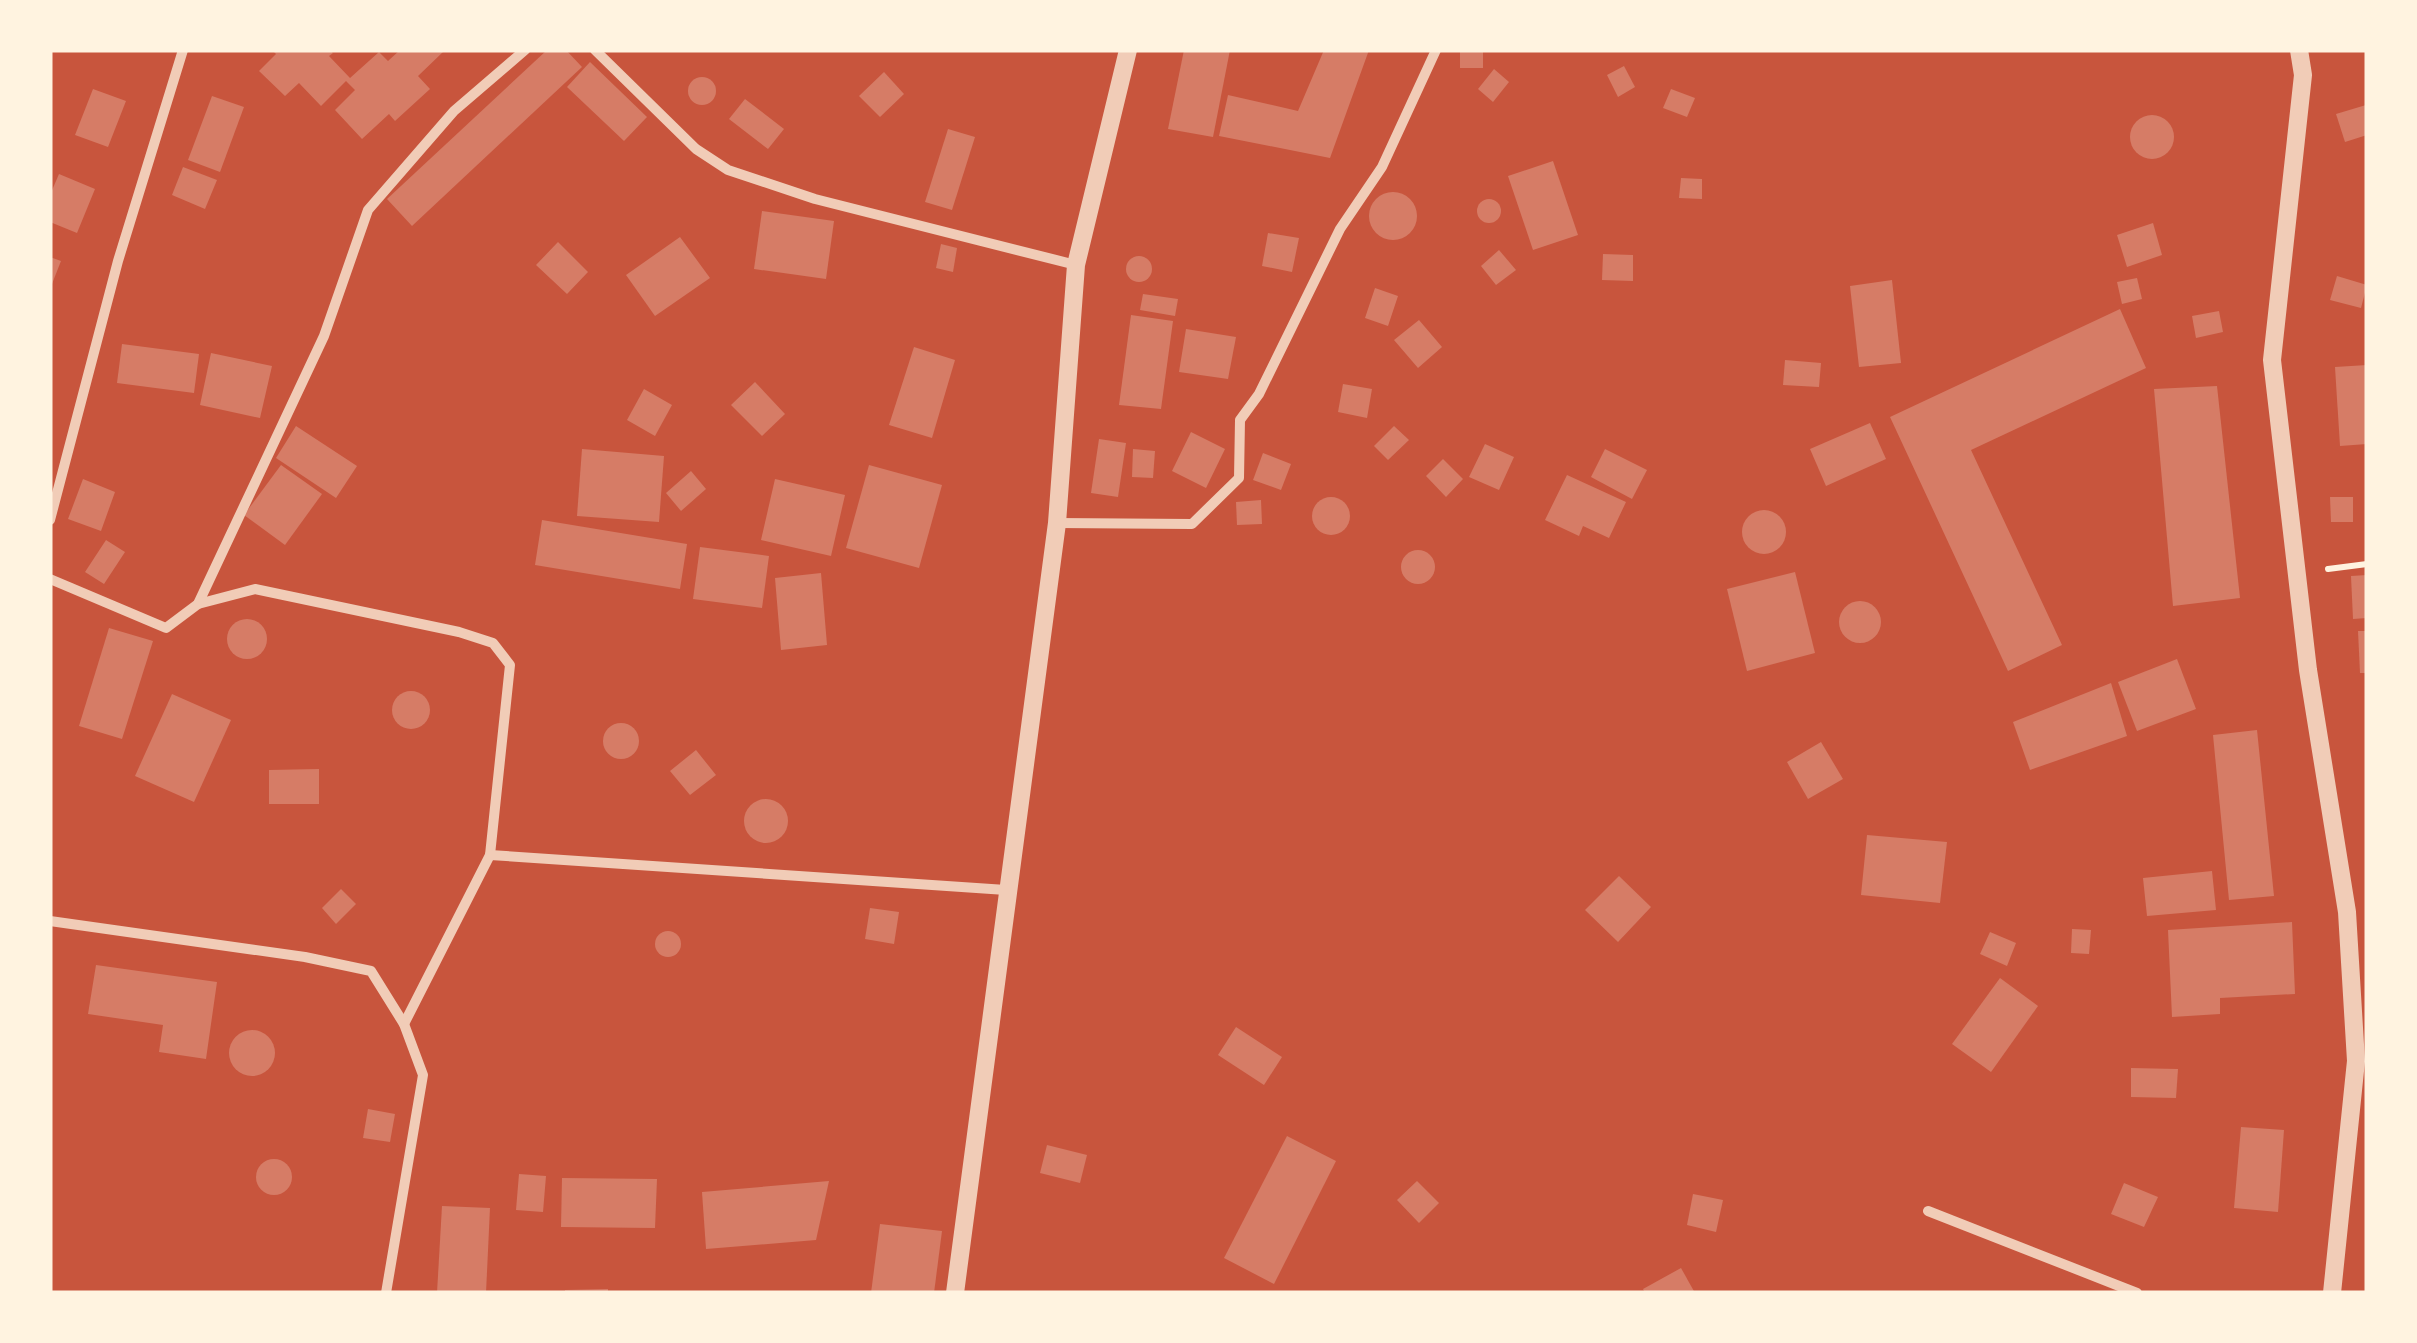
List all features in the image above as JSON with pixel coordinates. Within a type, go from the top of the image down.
[{"type":"street","points":[[50,520],[118,261],[183,50]]},
{"type":"street","points":[[198,604],[324,336],[368,210],[454,110],[525,50]]},
{"type":"street","points":[[595,50],[696,149],[728,170],[814,199],[1076,265]]},
{"type":"street","points":[[956,1293],[1056,522],[1076,265],[1128,50]]},
{"type":"street","points":[[1056,522],[1192,524],[1239,478],[1240,420],[1259,394],[1340,229],[1382,168],[1436,50]]},
{"type":"street","points":[[2299,50],[2304,76],[2272,360],[2308,670],[2347,912],[2356,1061],[2332,1293]]},
{"type":"street","points":[[50,579],[166,628],[198,604],[254,589],[459,632],[493,644],[510,665],[490,855],[404,1024]]},
{"type":"street","points":[[490,855],[1006,890]]},
{"type":"street","points":[[50,921],[305,957],[370,971],[404,1024],[423,1075],[386,1293]]},
{"type":"street","points":[[1928,1212],[2137,1293]]},
{"type":"building","points":[[272,50],[329,50],[333,53],[329,56],[350,78],[379,52],[388,61],[400,50],[443,52],[418,76],[430,89],[395,121],[389,114],[362,139],[335,110],[355,90],[346,81],[321,106],[299,83],[285,96],[259,71],[276,54]]},
{"type":"building","points":[[547,50],[566,50],[582,67],[412,226],[387,199]]},
{"type":"building","points":[[1184,50],[1230,50],[1213,137],[1168,129]]},
{"type":"building","points":[[1324,50],[1369,50],[1330,158],[1219,136],[1228,95],[1298,111]]},
{"type":"building","points":[[1460,50],[1483,50],[1483,68],[1460,68]]},
{"type":"building","points":[[590,62],[647,117],[624,141],[567,87]]},
{"type":"building","points":[[1624,66],[1635,87],[1618,97],[1607,75]]},
{"type":"building","points":[[1494,69],[1509,82],[1493,102],[1478,89]]},
{"type":"building","points":[[884,72],[904,94],[880,117],[859,96]]},
{"type":"building","points":[[702,77],[712,81],[716,91],[712,101],[702,105],[692,101],[688,91],[692,81]]},
{"type":"building","points":[[93,89],[126,101],[108,147],[75,135]]},
{"type":"building","points":[[1671,89],[1695,98],[1687,117],[1663,108]]},
{"type":"building","points":[[212,96],[244,107],[220,172],[188,160]]},
{"type":"building","points":[[745,99],[784,129],[768,149],[729,119]]},
{"type":"building","points":[[2366,105],[2367,135],[2345,142],[2336,114]]},
{"type":"building","points":[[2152,115],[2167,122],[2174,137],[2167,152],[2152,159],[2137,152],[2130,137],[2137,122]]},
{"type":"building","points":[[948,129],[975,137],[952,210],[925,202]]},
{"type":"building","points":[[1553,161],[1578,235],[1533,250],[1508,176]]},
{"type":"building","points":[[183,167],[217,180],[205,209],[172,195]]},
{"type":"building","points":[[59,174],[95,189],[77,233],[50,222],[50,195]]},
{"type":"building","points":[[1681,178],[1702,179],[1702,199],[1679,198]]},
{"type":"building","points":[[1393,192],[1410,199],[1417,216],[1410,233],[1393,240],[1376,233],[1369,216],[1376,199]]},
{"type":"building","points":[[1484,199],[1494,199],[1501,211],[1494,223],[1484,223],[1477,216],[1477,206]]},
{"type":"building","points":[[762,211],[834,221],[826,279],[754,269]]},
{"type":"building","points":[[2153,223],[2162,255],[2127,267],[2117,235]]},
{"type":"building","points":[[1268,233],[1299,238],[1292,272],[1262,266]]},
{"type":"building","points":[[680,237],[710,278],[655,316],[626,275]]},
{"type":"building","points":[[558,242],[588,272],[567,294],[536,265]]},
{"type":"building","points":[[941,244],[957,248],[953,272],[936,268]]},
{"type":"building","points":[[1499,250],[1516,270],[1496,285],[1481,266]]},
{"type":"building","points":[[1603,254],[1633,255],[1633,281],[1602,280]]},
{"type":"building","points":[[1139,256],[1148,260],[1152,269],[1148,278],[1139,282],[1130,278],[1126,269],[1130,260]]},
{"type":"building","points":[[50,257],[61,261],[50,289]]},
{"type":"building","points":[[2337,276],[2367,285],[2361,308],[2330,300]]},
{"type":"building","points":[[2137,278],[2142,299],[2122,304],[2117,282]]},
{"type":"building","points":[[1892,280],[1901,363],[1859,367],[1850,286]]},
{"type":"building","points":[[1375,288],[1398,296],[1388,326],[1365,318]]},
{"type":"building","points":[[1143,294],[1178,299],[1175,316],[1140,310]]},
{"type":"building","points":[[2120,309],[2146,368],[1971,450],[2062,645],[2008,671],[1890,417]]},
{"type":"building","points":[[2219,311],[2223,332],[2196,338],[2192,316]]},
{"type":"building","points":[[1131,315],[1173,321],[1161,409],[1119,405]]},
{"type":"building","points":[[1419,320],[1442,347],[1418,368],[1394,340]]},
{"type":"building","points":[[1186,329],[1236,337],[1228,379],[1179,372]]},
{"type":"building","points":[[122,344],[199,354],[194,393],[117,383]]},
{"type":"building","points":[[914,347],[955,360],[932,438],[889,425]]},
{"type":"building","points":[[211,353],[272,366],[260,418],[200,405]]},
{"type":"building","points":[[1785,360],[1821,363],[1819,387],[1783,385]]},
{"type":"building","points":[[2367,365],[2367,444],[2340,446],[2335,367]]},
{"type":"building","points":[[755,382],[785,414],[762,436],[731,405]]},
{"type":"building","points":[[1343,384],[1372,389],[1367,418],[1338,412]]},
{"type":"building","points":[[2217,386],[2240,598],[2173,606],[2154,389]]},
{"type":"building","points":[[644,389],[672,405],[655,436],[627,420]]},
{"type":"building","points":[[1870,423],[1886,459],[1826,486],[1810,449]]},
{"type":"building","points":[[296,426],[357,466],[336,498],[276,458]]},
{"type":"building","points":[[1394,426],[1409,440],[1388,460],[1374,446]]},
{"type":"building","points":[[1191,432],[1225,449],[1206,488],[1172,471]]},
{"type":"building","points":[[1099,439],[1126,443],[1118,497],[1091,493]]},
{"type":"building","points":[[1485,444],[1514,457],[1499,490],[1469,477]]},
{"type":"building","points":[[582,449],[664,456],[659,522],[577,516]]},
{"type":"building","points":[[1133,449],[1155,451],[1153,478],[1132,477]]},
{"type":"building","points":[[1605,449],[1647,470],[1632,499],[1591,477]]},
{"type":"building","points":[[1263,453],[1291,464],[1281,490],[1253,480]]},
{"type":"building","points":[[1443,459],[1463,479],[1446,497],[1426,476]]},
{"type":"building","points":[[281,465],[322,494],[285,545],[244,515]]},
{"type":"building","points":[[869,465],[942,485],[919,568],[846,548]]},
{"type":"building","points":[[691,471],[706,489],[681,511],[666,493]]},
{"type":"building","points":[[1567,475],[1626,502],[1609,538],[1583,526],[1579,536],[1545,520]]},
{"type":"building","points":[[83,479],[115,492],[101,531],[68,519]]},
{"type":"building","points":[[775,479],[845,495],[831,556],[761,540]]},
{"type":"building","points":[[1331,497],[1344,503],[1350,516],[1344,529],[1331,535],[1318,529],[1312,516],[1318,503]]},
{"type":"building","points":[[2330,497],[2353,497],[2353,522],[2331,522]]},
{"type":"building","points":[[1261,500],[1262,524],[1237,525],[1236,502]]},
{"type":"building","points":[[1764,510],[1779,517],[1786,532],[1779,547],[1764,554],[1749,547],[1742,532],[1749,517]]},
{"type":"building","points":[[542,520],[687,544],[680,589],[535,565]]},
{"type":"building","points":[[106,540],[125,552],[104,584],[85,572]]},
{"type":"building","points":[[700,547],[769,556],[762,608],[693,599]]},
{"type":"building","points":[[1418,550],[1430,555],[1435,567],[1430,579],[1418,584],[1406,579],[1401,567],[1406,555]]},
{"type":"building","points":[[1795,572],[1815,653],[1747,671],[1727,589]]},
{"type":"building","points":[[821,573],[827,645],[781,650],[775,578]]},
{"type":"building","points":[[2367,575],[2367,618],[2353,619],[2351,576]]},
{"type":"building","points":[[1860,601],[1875,607],[1881,622],[1875,637],[1860,643],[1845,637],[1839,622],[1845,607]]},
{"type":"building","points":[[247,619],[261,625],[267,639],[261,653],[247,659],[233,653],[227,639],[233,625]]},
{"type":"building","points":[[109,628],[153,641],[122,739],[79,726]]},
{"type":"building","points":[[2358,631],[2367,631],[2367,673],[2360,673]]},
{"type":"building","points":[[2177,659],[2196,709],[2137,731],[2118,682]]},
{"type":"building","points":[[2111,683],[2127,736],[2030,770],[2013,722]]},
{"type":"building","points":[[411,691],[425,696],[430,710],[425,724],[411,729],[397,724],[392,710],[397,696]]},
{"type":"building","points":[[172,694],[231,720],[194,802],[135,776]]},
{"type":"building","points":[[621,723],[634,728],[639,741],[634,754],[621,759],[608,754],[603,741],[608,728]]},
{"type":"building","points":[[2257,730],[2274,896],[2229,900],[2213,735]]},
{"type":"building","points":[[1821,742],[1843,779],[1808,799],[1787,762]]},
{"type":"building","points":[[696,750],[716,775],[690,795],[670,771]]},
{"type":"building","points":[[319,769],[319,804],[269,804],[269,770]]},
{"type":"building","points":[[766,799],[782,805],[788,821],[782,837],[766,843],[750,837],[744,821],[750,805]]},
{"type":"building","points":[[1867,835],[1947,842],[1940,903],[1861,895]]},
{"type":"building","points":[[2212,871],[2216,910],[2147,916],[2143,878]]},
{"type":"building","points":[[1619,876],[1651,907],[1618,942],[1585,910]]},
{"type":"building","points":[[341,889],[356,904],[336,924],[322,908]]},
{"type":"building","points":[[870,908],[899,912],[894,944],[865,939]]},
{"type":"building","points":[[2292,922],[2295,994],[2220,998],[2220,1014],[2172,1017],[2168,930]]},
{"type":"building","points":[[2072,929],[2091,930],[2089,954],[2071,953]]},
{"type":"building","points":[[668,931],[677,935],[681,944],[677,953],[668,957],[659,953],[655,944],[659,935]]},
{"type":"building","points":[[1990,932],[2016,943],[2007,966],[1980,954]]},
{"type":"building","points":[[96,965],[217,982],[206,1059],[159,1052],[163,1025],[88,1014]]},
{"type":"building","points":[[2000,978],[2038,1006],[1991,1072],[1952,1044]]},
{"type":"building","points":[[1236,1027],[1282,1057],[1264,1085],[1218,1055]]},
{"type":"building","points":[[252,1030],[268,1037],[275,1053],[268,1069],[252,1076],[236,1069],[229,1053],[236,1037]]},
{"type":"building","points":[[2131,1068],[2178,1069],[2176,1098],[2131,1097]]},
{"type":"building","points":[[368,1109],[395,1114],[390,1142],[363,1138]]},
{"type":"building","points":[[2241,1127],[2284,1130],[2278,1212],[2234,1208]]},
{"type":"building","points":[[1287,1136],[1336,1161],[1274,1284],[1224,1258]]},
{"type":"building","points":[[1047,1145],[1087,1155],[1080,1183],[1040,1173]]},
{"type":"building","points":[[274,1159],[287,1164],[292,1177],[287,1190],[274,1195],[261,1190],[256,1177],[261,1164]]},
{"type":"building","points":[[519,1174],[546,1176],[543,1212],[516,1210]]},
{"type":"building","points":[[562,1178],[657,1179],[655,1228],[561,1227]]},
{"type":"building","points":[[829,1181],[816,1240],[706,1249],[702,1192]]},
{"type":"building","points":[[1417,1181],[1439,1203],[1419,1223],[1397,1200]]},
{"type":"building","points":[[2124,1183],[2158,1197],[2144,1227],[2111,1214]]},
{"type":"building","points":[[1693,1194],[1723,1200],[1716,1232],[1687,1225]]},
{"type":"building","points":[[442,1206],[490,1208],[486,1293],[437,1293]]},
{"type":"building","points":[[880,1224],[942,1231],[934,1293],[871,1293]]},
{"type":"building","points":[[1681,1268],[1695,1293],[1645,1293],[1643,1289]]},
{"type":"building","points":[[608,1289],[608,1293],[565,1293],[565,1290]]}]
